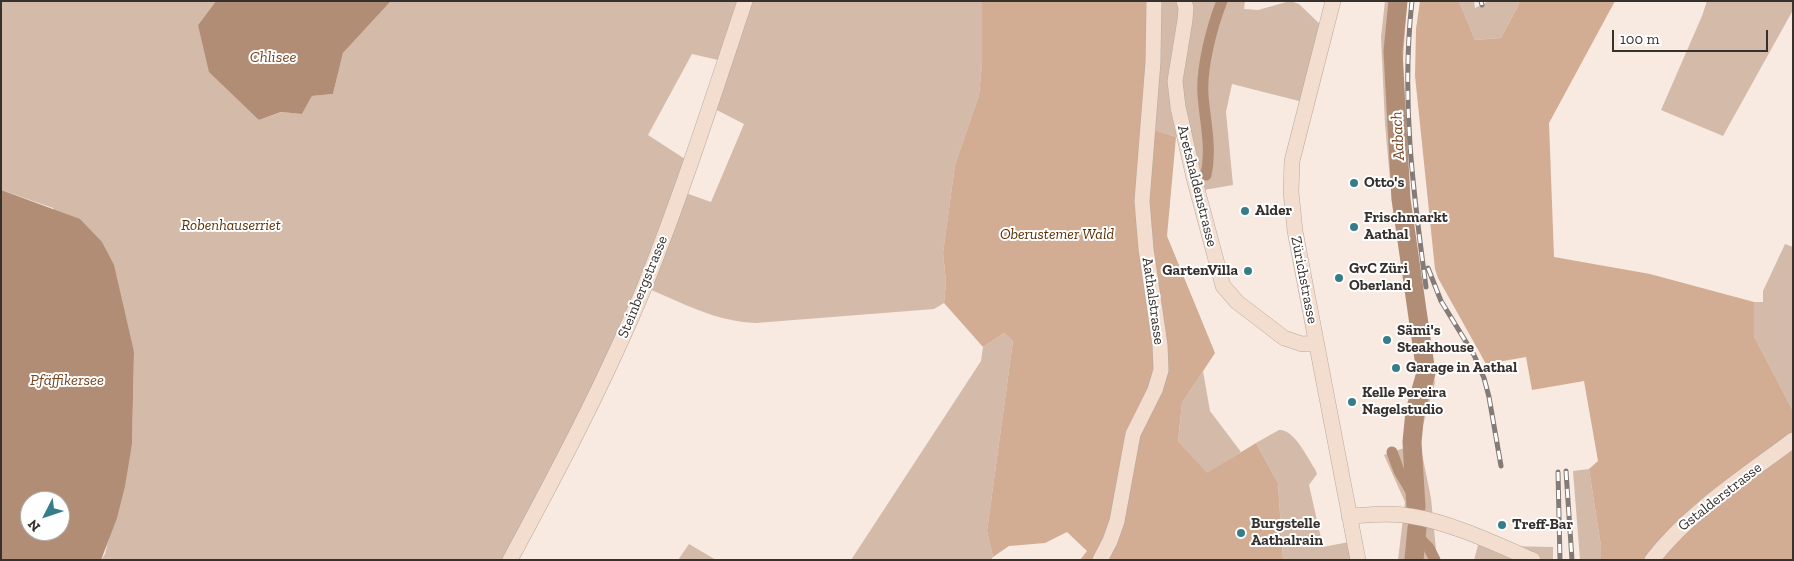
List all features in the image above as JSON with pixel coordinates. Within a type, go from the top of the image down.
[{"type":"street","name":"Steinbergstrasse","points":[[510,560],[596,395],[644,287],[683,184],[745,1]]},
{"type":"street","name":"Aathalstrasse","points":[[1100,560],[1110,541],[1117,521],[1133,434],[1155,390],[1161,370],[1160,344],[1144,233],[1142,201],[1153,62],[1154,1]]},
{"type":"street","name":"Aretshaldenstrasse","points":[[1184,1],[1186,20],[1175,81],[1178,107],[1194,178],[1223,286],[1237,302],[1284,338],[1302,344],[1316,343]]},
{"type":"street","name":"Zürichstrasse","points":[[1333,1],[1290,175],[1293,220],[1358,560]]},
{"type":"street","name":"Gstalderstrasse","points":[[1652,560],[1675,532],[1695,514],[1793,440]]},
{"type":"street","points":[[1349,516],[1396,514],[1418,517],[1452,528],[1534,560]]},
{"type":"green space","name":"Robenhauserriet","points":[[1,1],[216,1],[198,25],[259,120],[282,112],[302,114],[312,96],[333,94],[343,53],[391,1],[982,1],[982,63],[979,95],[955,165],[943,253],[946,282],[944,303],[934,309],[756,323],[741,322],[713,315],[644,287],[510,560],[101,560],[105,554],[132,444],[134,352],[53,208],[1,190]],"holes":[[[692,54],[718,60],[709,106],[744,124],[711,202],[680,191],[685,159],[648,135]]]},
{"type":"green space","name":"Oberustemer Wald","points":[[982,1],[1154,1],[1148,128],[1176,137],[1167,236],[1215,353],[1182,403],[1178,441],[1207,473],[1256,443],[1278,483],[1283,560],[1080,560],[1087,551],[1067,532],[1045,543],[1009,546],[993,557],[987,531],[1013,341],[1004,333],[983,347],[944,303],[946,282],[943,253],[955,165],[979,95],[982,63]]},
{"type":"green space","points":[[1154,1],[1245,1],[1244,9],[1258,10],[1290,1],[1299,4],[1326,30],[1307,103],[1232,84],[1226,112],[1233,185],[1198,191],[1185,137],[1176,137],[1148,128]]},
{"type":"green space","points":[[1385,1],[1407,1],[1402,76],[1402,119],[1410,214],[1435,383],[1419,439],[1431,498],[1437,560],[1398,560],[1405,502],[1384,455],[1404,448],[1405,428],[1419,372],[1392,202],[1385,124],[1381,37]]},
{"type":"green space","points":[[1420,1],[1459,1],[1475,40],[1501,38],[1519,1],[1615,1],[1549,123],[1554,257],[1650,274],[1754,302],[1754,336],[1793,411],[1793,560],[1601,560],[1601,546],[1589,469],[1598,461],[1584,381],[1532,390],[1526,357],[1486,364],[1438,278],[1435,269],[1415,76],[1416,29]]},
{"type":"green space","points":[[1459,1],[1474,1],[1475,8],[1489,1],[1519,1],[1501,38],[1475,40]]},
{"type":"green space","points":[[1707,1],[1793,1],[1793,10],[1723,136],[1661,110]]},
{"type":"green space","points":[[1785,244],[1793,247],[1793,411],[1754,336],[1754,302],[1763,302],[1763,291]]},
{"type":"green space","points":[[1004,333],[1013,341],[987,531],[993,557],[991,560],[851,560],[981,361],[983,347]]},
{"type":"green space","points":[[1203,371],[1210,411],[1241,452],[1207,474],[1178,441],[1182,403]]},
{"type":"green space","points":[[1279,430],[1285,431],[1295,439],[1317,474],[1309,485],[1323,547],[1354,541],[1358,560],[1283,560],[1278,483],[1256,443]]},
{"type":"green space","points":[[1589,469],[1601,546],[1601,560],[1580,560],[1573,471]]},
{"type":"green space","points":[[1480,538],[1502,546],[1553,547],[1553,560],[1474,560]]},
{"type":"green space","points":[[689,544],[716,560],[678,560]]},
{"type":"water","name":"Chlisee","points":[[216,1],[391,1],[343,53],[333,94],[312,96],[302,114],[281,112],[259,120],[209,72],[198,25]]},
{"type":"water","name":"Pfäffikersee","points":[[1,190],[80,219],[102,242],[114,265],[134,352],[132,444],[117,518],[101,560],[1,560]]},
{"type":"waterway","points":[[1206,175],[1208,145],[1203,95],[1205,60],[1222,1]]},
{"type":"waterway","name":"Aabach","points":[[1398,1],[1393,51],[1401,199],[1426,373],[1415,411],[1412,442],[1416,507]]},
{"type":"waterway","points":[[1392,452],[1399,471],[1416,500]]},
{"type":"waterway","name":"Aabach","points":[[1414,560],[1417,528]]},
{"type":"waterway","points":[[1417,536],[1429,548],[1435,560]]},
{"type":"railway","points":[[1412,1],[1409,37],[1408,109],[1413,180],[1426,287]]},
{"type":"railway","points":[[1481,1],[1482,5]]},
{"type":"railway","points":[[1428,268],[1441,301],[1474,355],[1484,378],[1501,466]]},
{"type":"railway","points":[[1566,471],[1572,560]]},
{"type":"railway","points":[[1558,472],[1560,560]]},
{"type":"place","name":"Otto's","points":[[1354,183]]},
{"type":"place","name":"Alder","points":[[1245,211]]},
{"type":"place","name":"Frischmarkt Aathal","points":[[1354,227]]},
{"type":"place","name":"GartenVilla","points":[[1248,271]]},
{"type":"place","name":"GvC Züri Oberland","points":[[1339,278]]},
{"type":"place","name":"Sämi's Steakhouse","points":[[1387,340]]},
{"type":"place","name":"Garage in Aathal","points":[[1396,368]]},
{"type":"place","name":"Kelle Pereira Nagelstudio","points":[[1352,402]]},
{"type":"place","name":"Treff-Bar","points":[[1502,525]]},
{"type":"place","name":"Burgstelle Aathalrain","points":[[1241,533]]}]
